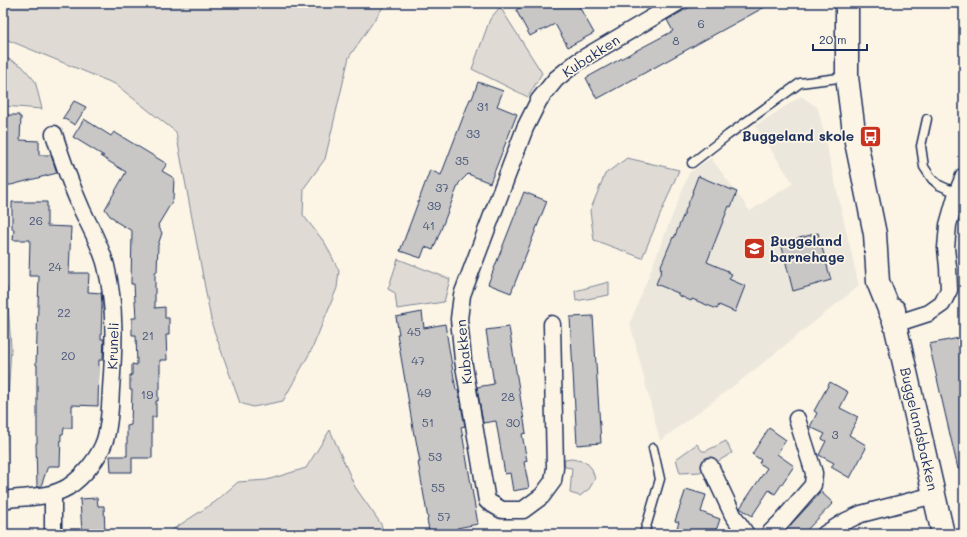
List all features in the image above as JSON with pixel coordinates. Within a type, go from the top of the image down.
[{"type":"street","name":"Kubakken","points":[[552,324],[555,468],[553,481],[542,496],[523,510],[502,510],[487,501],[463,360],[459,319],[462,295],[525,128],[539,100],[556,79],[577,62],[677,3]]},
{"type":"street","name":"Buggelandsbakken","points":[[847,3],[847,77],[854,132],[875,234],[891,278],[895,324],[943,534]]},
{"type":"street","name":"Kruneli","points":[[3,500],[16,497],[53,494],[68,487],[84,474],[95,460],[104,441],[108,421],[114,348],[112,295],[98,242],[73,190],[54,134]]},
{"type":"street","points":[[895,324],[929,313],[942,304],[949,290],[946,248],[948,226],[957,193],[964,176]]},
{"type":"street","points":[[769,534],[813,486],[814,473],[797,419]]},
{"type":"street","points":[[710,466],[733,515],[746,534]]},
{"type":"street","points":[[53,494],[53,534]]},
{"type":"street","points":[[825,534],[861,514],[934,495]]},
{"type":"lane","points":[[692,163],[800,83],[847,77]]},
{"type":"lane","points":[[927,119],[920,146],[924,167],[932,179],[939,185],[957,193]]},
{"type":"lane","points":[[644,534],[660,480],[653,448]]},
{"type":"shaded area","points":[[3,3],[386,3],[349,57],[325,159],[304,188],[303,215],[325,243],[339,271],[337,288],[312,349],[283,401],[253,407],[240,403],[212,325],[176,132],[115,84],[3,38]]},
{"type":"shaded area","points":[[500,7],[542,73],[528,97],[472,69],[490,19]]},
{"type":"shaded area","points":[[3,56],[22,66],[35,81],[42,109],[3,106]]},
{"type":"shaded area","name":"Buggeland barnehage","points":[[801,96],[818,108],[859,286],[748,375],[660,441],[630,323],[689,173],[711,158],[750,211],[793,183],[755,126]]},
{"type":"shaded area","points":[[627,158],[679,170],[642,258],[594,240],[590,211],[605,174]]},
{"type":"shaded area","points":[[398,259],[450,279],[444,302],[397,309],[395,293],[388,289]]},
{"type":"shaded area","points":[[3,277],[7,289],[11,348],[3,484]]},
{"type":"shaded area","points":[[609,282],[609,295],[576,301],[575,291]]},
{"type":"shaded area","points":[[330,430],[355,487],[381,524],[384,534],[171,534],[172,530],[215,502],[238,482],[267,480],[306,468]]},
{"type":"shaded area","points":[[726,441],[732,453],[700,472],[680,473],[676,459],[697,444],[702,451],[706,451]]},
{"type":"shaded area","points":[[572,459],[586,462],[592,469],[595,479],[589,489],[580,496],[570,493],[572,468],[565,467],[564,460]]},
{"type":"building","points":[[528,3],[577,3],[594,33],[568,47],[555,24],[530,36],[516,10]]},
{"type":"building","points":[[697,3],[772,3],[597,99],[586,78],[673,31],[667,20]]},
{"type":"building","points":[[478,82],[503,91],[497,106],[517,114],[490,183],[468,174],[459,183],[433,250],[425,247],[421,258],[400,251],[430,170],[441,175]]},
{"type":"building","points":[[74,101],[86,107],[75,125],[63,118]]},
{"type":"building","points":[[3,115],[19,115],[19,117],[21,117],[20,140],[39,141],[39,155],[51,155],[57,173],[11,185],[3,185]]},
{"type":"building","points":[[84,119],[111,136],[114,132],[167,164],[162,171],[174,178],[173,200],[158,225],[162,233],[158,245],[157,272],[155,272],[155,308],[165,307],[165,318],[169,318],[169,335],[166,335],[167,360],[160,360],[160,390],[158,390],[158,401],[156,401],[156,417],[152,417],[152,458],[132,458],[132,472],[111,472],[110,456],[127,456],[127,426],[131,425],[132,390],[130,390],[130,375],[132,375],[132,364],[137,365],[136,335],[132,335],[132,318],[136,318],[134,284],[131,284],[132,231],[115,221],[115,219],[110,216],[105,209],[126,172],[100,156],[104,156],[73,137]]},
{"type":"building","points":[[698,176],[737,192],[731,207],[729,206],[707,262],[728,271],[732,274],[729,279],[745,286],[735,312],[719,305],[717,309],[692,299],[691,301],[678,295],[678,293],[656,284],[662,269],[660,268],[693,192]]},
{"type":"building","points":[[524,192],[547,201],[511,293],[488,284]]},
{"type":"building","points":[[12,202],[47,202],[47,226],[71,227],[69,273],[89,273],[88,292],[101,293],[102,304],[101,339],[104,339],[103,360],[99,360],[98,406],[72,405],[72,428],[64,428],[63,434],[61,434],[60,466],[48,466],[41,486],[37,487],[36,365],[39,276],[29,276],[30,240],[13,240],[14,229],[12,229]]},
{"type":"building","points":[[818,233],[831,280],[793,291],[781,243]]},
{"type":"building","points":[[422,312],[424,328],[445,324],[456,390],[458,390],[465,426],[461,427],[478,524],[457,528],[458,534],[430,534],[427,520],[418,462],[420,462],[397,334],[399,334],[396,317]]},
{"type":"building","points":[[593,316],[601,443],[577,445],[570,317]]},
{"type":"building","points":[[509,327],[526,433],[522,434],[527,461],[524,462],[529,488],[513,491],[510,473],[505,474],[496,421],[483,423],[477,387],[494,384],[486,330]]},
{"type":"building","points":[[964,337],[964,468],[958,469],[929,344]]},
{"type":"building","points":[[830,382],[848,392],[840,408],[858,417],[849,435],[866,445],[866,448],[850,478],[831,467],[834,463],[819,455],[826,441],[822,439],[825,434],[810,427],[817,413],[814,411]]},
{"type":"building","points":[[769,428],[786,440],[777,454],[794,466],[775,494],[769,490],[752,516],[740,508],[767,468],[759,463],[761,460],[752,454]]},
{"type":"building","points":[[686,489],[706,495],[701,512],[720,519],[715,534],[675,534],[679,522],[675,521]]},
{"type":"building","points":[[821,492],[833,503],[803,534],[782,534]]},
{"type":"building","points":[[97,498],[98,506],[104,506],[105,534],[82,534],[80,499]]},
{"type":"place","name":"Buggeland skole","points":[[870,136]]},
{"type":"place","name":"Buggeland barnehage","points":[[755,249]]}]
